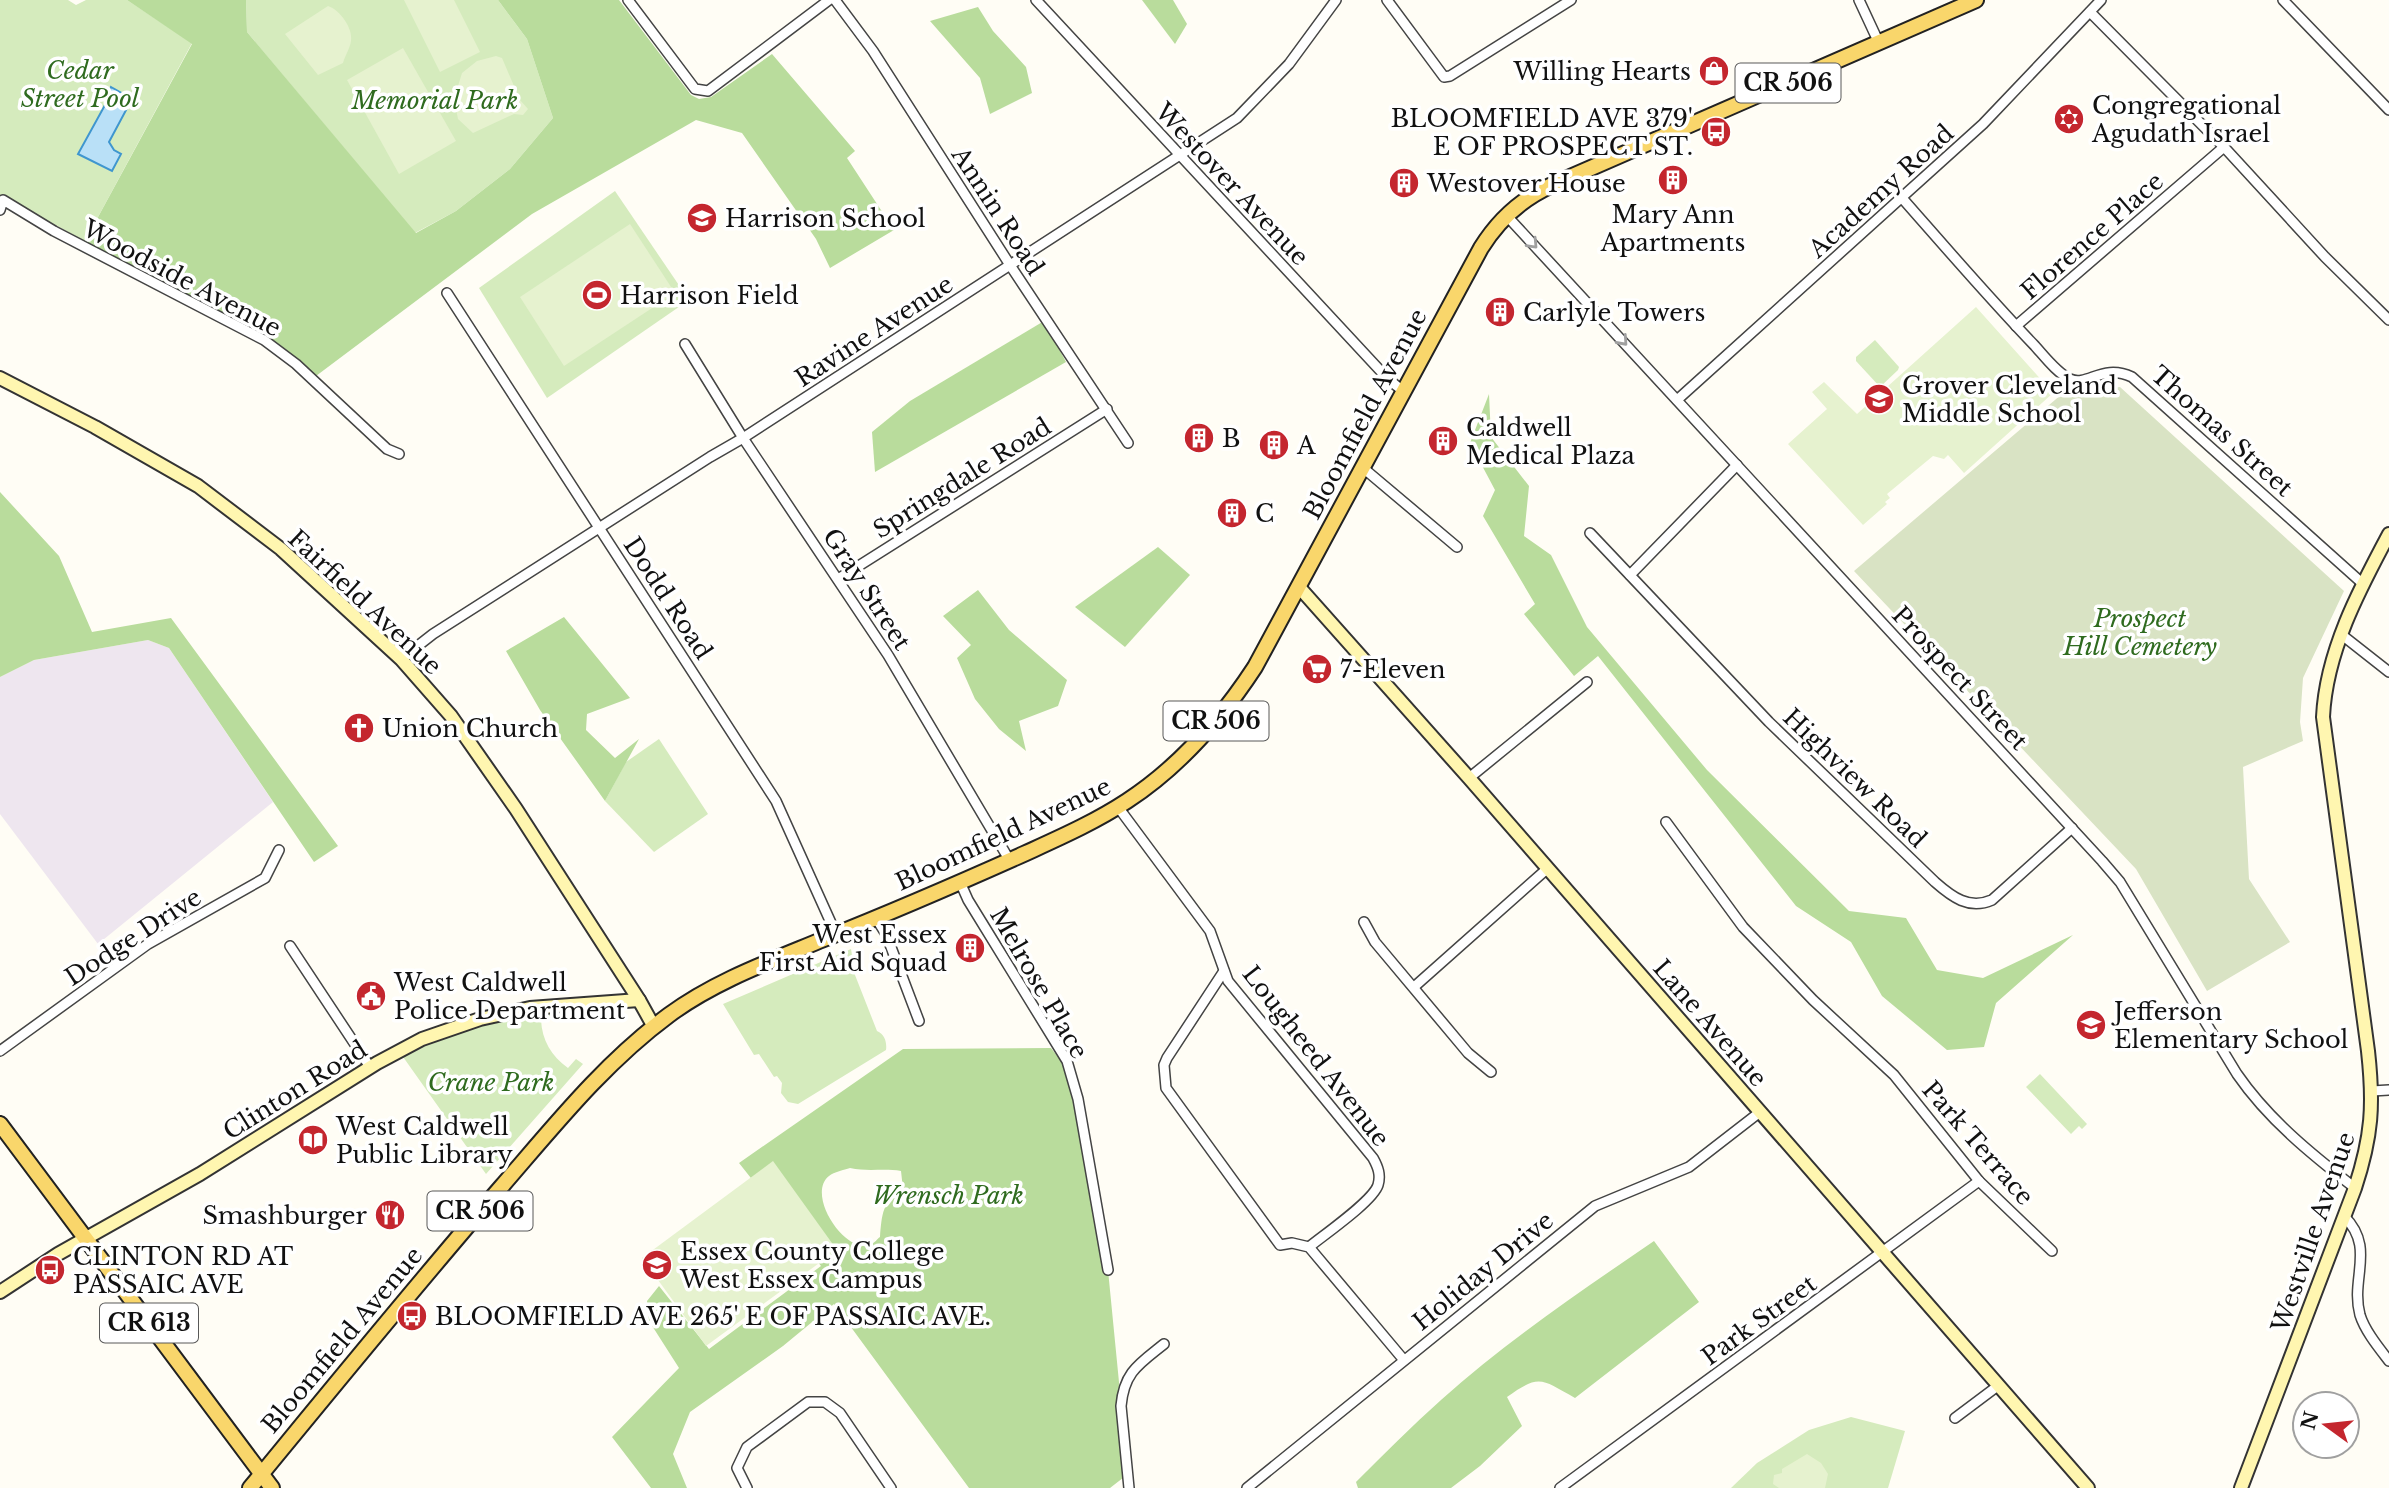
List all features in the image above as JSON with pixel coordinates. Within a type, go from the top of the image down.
[{"type":"main road","name":"Bloomfield Avenue","points":[[250,1488],[456,1238],[573,1103],[654,1027],[709,989],[1060,838],[1118,807],[1169,768],[1210,728],[1255,667],[1481,248],[1506,215],[1525,199],[1543,189],[1976,0]]},
{"type":"main road","name":"CR 613","points":[[0,1125],[272,1488]]},
{"type":"street","points":[[628,0],[695,89],[701,91],[708,91],[829,0]]},
{"type":"street","name":"Annin Road","points":[[835,0],[873,51],[1128,443]]},
{"type":"street","name":"Westover Avenue","points":[[1036,0],[1388,379],[1403,391]]},
{"type":"street","name":"Ravine Avenue","points":[[401,659],[433,634],[743,438],[1237,118],[1289,64],[1336,0]]},
{"type":"street","points":[[1387,0],[1444,77],[1450,76],[1571,0]]},
{"type":"street","points":[[1859,0],[1879,43]]},
{"type":"street","name":"Academy Road","points":[[1677,400],[1983,124],[2101,0]]},
{"type":"street","points":[[2283,0],[2389,110]]},
{"type":"street","points":[[2090,12],[2224,146],[2325,257],[2389,320]]},
{"type":"street","name":"Florence Place","points":[[2016,326],[2224,146]]},
{"type":"street","name":"Thomas Street","points":[[1902,198],[2057,368],[2073,380],[2086,379],[2108,371],[2124,373],[2140,383],[2362,583]]},
{"type":"street","name":"Woodside Avenue","points":[[1,205],[264,340],[296,364],[387,449],[399,454]]},
{"type":"street","name":"Prospect Street","points":[[1506,215],[2120,882],[2255,1100],[2355,1188]]},
{"type":"street","name":"Dodd Road","points":[[447,293],[776,801],[836,934]]},
{"type":"street","name":"Gray Street","points":[[685,344],[743,438],[888,655],[1010,860]]},
{"type":"street","name":"Fairfield Avenue","points":[[0,378],[96,427],[198,486],[281,549],[401,659],[451,716],[516,809],[654,1027]]},
{"type":"street","name":"Springdale Road","points":[[838,579],[1107,409]]},
{"type":"street","points":[[1629,575],[1737,465]]},
{"type":"street","points":[[1362,467],[1457,547]]},
{"type":"street","name":"Highview Road","points":[[1590,533],[1769,722],[1935,882],[1957,899],[1971,905],[1982,905],[1992,900],[2072,828]]},
{"type":"street","name":"Westville Avenue","points":[[2241,1488],[2355,1188],[2371,1127],[2372,1091],[2324,736],[2323,700],[2342,635],[2362,583],[2389,534]]},
{"type":"street","name":"Lane Avenue","points":[[1298,587],[1548,868],[2088,1488]]},
{"type":"street","points":[[2342,635],[2389,672]]},
{"type":"street","points":[[1469,778],[1587,682]]},
{"type":"street","name":"Lougheed Avenue","points":[[1118,807],[1210,931],[1228,981],[1373,1158],[1378,1168],[1380,1177],[1374,1193],[1309,1247]]},
{"type":"street","name":"Park Terrace","points":[[1666,822],[1742,927],[1894,1075],[1979,1181],[2052,1251]]},
{"type":"street","name":"Dodge Drive","points":[[0,1051],[148,944],[265,878],[279,850]]},
{"type":"street","points":[[1414,987],[1548,868]]},
{"type":"street","name":"Melrose Place","points":[[960,882],[968,900],[1068,1061],[1078,1099],[1108,1270]]},
{"type":"street","points":[[876,918],[886,934],[919,1021]]},
{"type":"street","points":[[1364,922],[1374,942],[1468,1053],[1491,1072]]},
{"type":"street","points":[[290,946],[370,1067]]},
{"type":"street","points":[[1224,971],[1167,1058],[1164,1065],[1166,1088],[1280,1245],[1292,1243],[1309,1247],[1403,1359]]},
{"type":"street","name":"Clinton Road","points":[[0,1292],[58,1254],[201,1174],[370,1067],[433,1035],[506,1012],[556,1004],[639,1000]]},
{"type":"street","points":[[2372,1091],[2389,1090]]},
{"type":"street","name":"Holiday Drive","points":[[1247,1488],[1595,1206],[1689,1167],[1760,1112]]},
{"type":"street","name":"Park Street","points":[[1560,1488],[1883,1254],[1979,1181]]},
{"type":"street","points":[[2344,1216],[2355,1227],[2360,1241],[2361,1315],[2373,1339],[2389,1361]]},
{"type":"street","points":[[1129,1488],[1122,1393],[1132,1370],[1164,1344]]},
{"type":"street","points":[[1955,1418],[1999,1385]]},
{"type":"street","points":[[747,1488],[737,1468],[747,1447],[801,1405],[816,1400],[833,1406],[840,1413],[891,1488]]},
{"type":"shaded area","points":[[148,640],[169,648],[273,802],[98,944],[0,814],[0,677],[34,660]]},
{"type":"green space","name":"Cedar Street Pool","points":[[0,0],[68,0],[76,5],[86,0],[127,0],[192,43],[85,241],[7,199],[0,198]]},
{"type":"green space","points":[[127,0],[246,0],[247,32],[416,233],[456,211],[510,169],[553,118],[527,39],[498,0],[619,0],[691,95],[699,99],[711,97],[772,54],[855,151],[847,158],[894,230],[830,268],[816,239],[742,133],[696,120],[532,214],[316,376],[85,241],[192,44]]},
{"type":"green space","name":"Memorial Park","points":[[246,0],[498,0],[527,39],[553,118],[510,169],[456,211],[415,233],[247,32]]},
{"type":"green space","points":[[404,0],[454,0],[480,52],[440,72]]},
{"type":"green space","points":[[1142,0],[1173,0],[1187,24],[1175,44]]},
{"type":"green space","points":[[328,6],[345,20],[351,41],[343,63],[318,75],[285,34]]},
{"type":"green space","points":[[978,7],[993,31],[1026,67],[1032,93],[990,114],[980,78],[930,21]]},
{"type":"green space","points":[[403,48],[456,141],[399,174],[347,80]]},
{"type":"green space","points":[[496,56],[502,58],[520,100],[528,109],[523,115],[514,114],[473,133],[458,119],[454,99],[462,73],[477,61]]},
{"type":"green space","name":"Harrison Field","points":[[615,191],[689,300],[547,398],[479,288]]},
{"type":"green space","name":"Harrison Field","points":[[630,224],[675,293],[564,366],[520,297]]},
{"type":"green space","points":[[1976,307],[2053,393],[1964,473],[1948,455],[1944,459],[1933,456],[1887,494],[1890,498],[1885,502],[1887,504],[1863,525],[1788,444],[1827,409],[1812,392],[1824,382],[1857,414]]},
{"type":"green space","points":[[1044,321],[1066,362],[875,472],[872,432],[910,401]]},
{"type":"green space","points":[[1875,340],[1899,367],[1880,387],[1856,361],[1856,357]]},
{"type":"green space","name":"Prospect Hill Cemetery","points":[[2120,387],[2344,591],[2303,678],[2300,722],[2303,741],[2243,767],[2249,879],[2290,942],[2207,991],[2136,869],[1854,571],[2062,394]]},
{"type":"green space","points":[[1489,394],[1491,437],[1529,486],[1524,536],[1551,555],[1587,627],[1707,770],[1849,911],[1906,918],[1937,970],[1983,978],[2073,935],[1996,1003],[1984,1047],[1947,1050],[1882,996],[1851,942],[1796,906],[1598,656],[1574,676],[1524,614],[1535,604],[1483,516],[1495,490],[1470,443]]},
{"type":"green space","points":[[0,492],[59,556],[92,632],[171,618],[338,846],[314,862],[169,648],[148,640],[34,660],[0,677]]},
{"type":"green space","points":[[1158,547],[1190,575],[1125,647],[1075,607]]},
{"type":"green space","points":[[978,590],[1009,630],[1067,680],[1058,706],[1019,721],[1026,751],[999,729],[975,699],[957,658],[971,645],[943,616]]},
{"type":"green space","points":[[564,617],[630,698],[587,714],[586,730],[615,758],[639,739],[605,801],[540,710],[506,651]]},
{"type":"green space","points":[[659,739],[708,814],[654,852],[605,801],[626,762]]},
{"type":"green space","points":[[851,949],[855,975],[877,1031],[885,1039],[886,1050],[798,1104],[788,1102],[781,1093],[782,1083],[777,1076],[774,1077],[759,1054],[754,1055],[723,1004]]},
{"type":"green space","name":"Crane Park","points":[[552,1014],[553,1017],[541,1020],[548,1047],[568,1068],[576,1059],[583,1064],[486,1174],[401,1054],[406,1055],[454,1030]]},
{"type":"green space","name":"Wrensch Park","points":[[1051,1048],[1071,1074],[1108,1270],[1128,1474],[1110,1488],[969,1488],[834,1304],[783,1346],[690,1412],[673,1454],[687,1488],[651,1488],[612,1437],[679,1368],[649,1321],[647,1301],[659,1286],[709,1349],[821,1266],[739,1163],[903,1049]],"holes":[[[850,1168],[901,1171],[903,1189],[884,1209],[880,1237],[861,1246],[851,1242],[832,1222],[822,1196],[823,1185],[829,1176]]]},
{"type":"green space","points":[[2040,1074],[2087,1124],[2082,1129],[2079,1126],[2071,1134],[2026,1087]]},
{"type":"green space","points":[[773,1161],[837,1250],[706,1346],[642,1258]]},
{"type":"green space","points":[[1654,1241],[1699,1302],[1575,1398],[1541,1382],[1527,1384],[1507,1397],[1522,1426],[1480,1466],[1451,1488],[1358,1488],[1356,1482],[1466,1378],[1545,1317]]},
{"type":"green space","points":[[1851,1417],[1905,1431],[1888,1488],[1731,1488],[1757,1463],[1809,1430]]},
{"type":"green space","points":[[1807,1454],[1821,1463],[1828,1474],[1825,1488],[1779,1488],[1773,1484],[1774,1475],[1782,1473],[1782,1469]]},
{"type":"water","points":[[111,87],[132,99],[109,142],[114,150],[121,154],[112,171],[78,154],[110,96],[108,94]]},
{"type":"place","name":"Willing Hearts","points":[[1714,71]]},
{"type":"place","name":"Congregational Agudath Israel","points":[[2069,119]]},
{"type":"place","name":"BLOOMFIELD AVE 379' E OF PROSPECT ST.","points":[[1716,132]]},
{"type":"place","name":"Mary Ann Apartments","points":[[1673,180]]},
{"type":"place","name":"Westover House","points":[[1404,183]]},
{"type":"place","name":"Harrison School","points":[[702,218]]},
{"type":"place","name":"Harrison Field","points":[[597,295]]},
{"type":"place","name":"Carlyle Towers","points":[[1500,312]]},
{"type":"place","name":"Grover Cleveland Middle School","points":[[1879,399]]},
{"type":"place","name":"B","points":[[1199,438]]},
{"type":"place","name":"Caldwell Medical Plaza","points":[[1443,441]]},
{"type":"place","name":"A","points":[[1274,445]]},
{"type":"place","name":"C","points":[[1232,513]]},
{"type":"place","name":"7-Eleven","points":[[1317,669]]},
{"type":"place","name":"Union Church","points":[[359,728]]},
{"type":"place","name":"West Essex First Aid Squad","points":[[970,948]]},
{"type":"place","name":"West Caldwell Police Department","points":[[371,996]]},
{"type":"place","name":"Jefferson Elementary School","points":[[2091,1025]]},
{"type":"place","name":"West Caldwell Public Library","points":[[313,1140]]},
{"type":"place","name":"Smashburger","points":[[390,1215]]},
{"type":"place","name":"Essex County College West Essex Campus","points":[[657,1265]]},
{"type":"place","name":"CLINTON RD AT PASSAIC AVE","points":[[50,1270]]},
{"type":"place","name":"BLOOMFIELD AVE 265' E OF PASSAIC AVE.","points":[[412,1316]]}]
